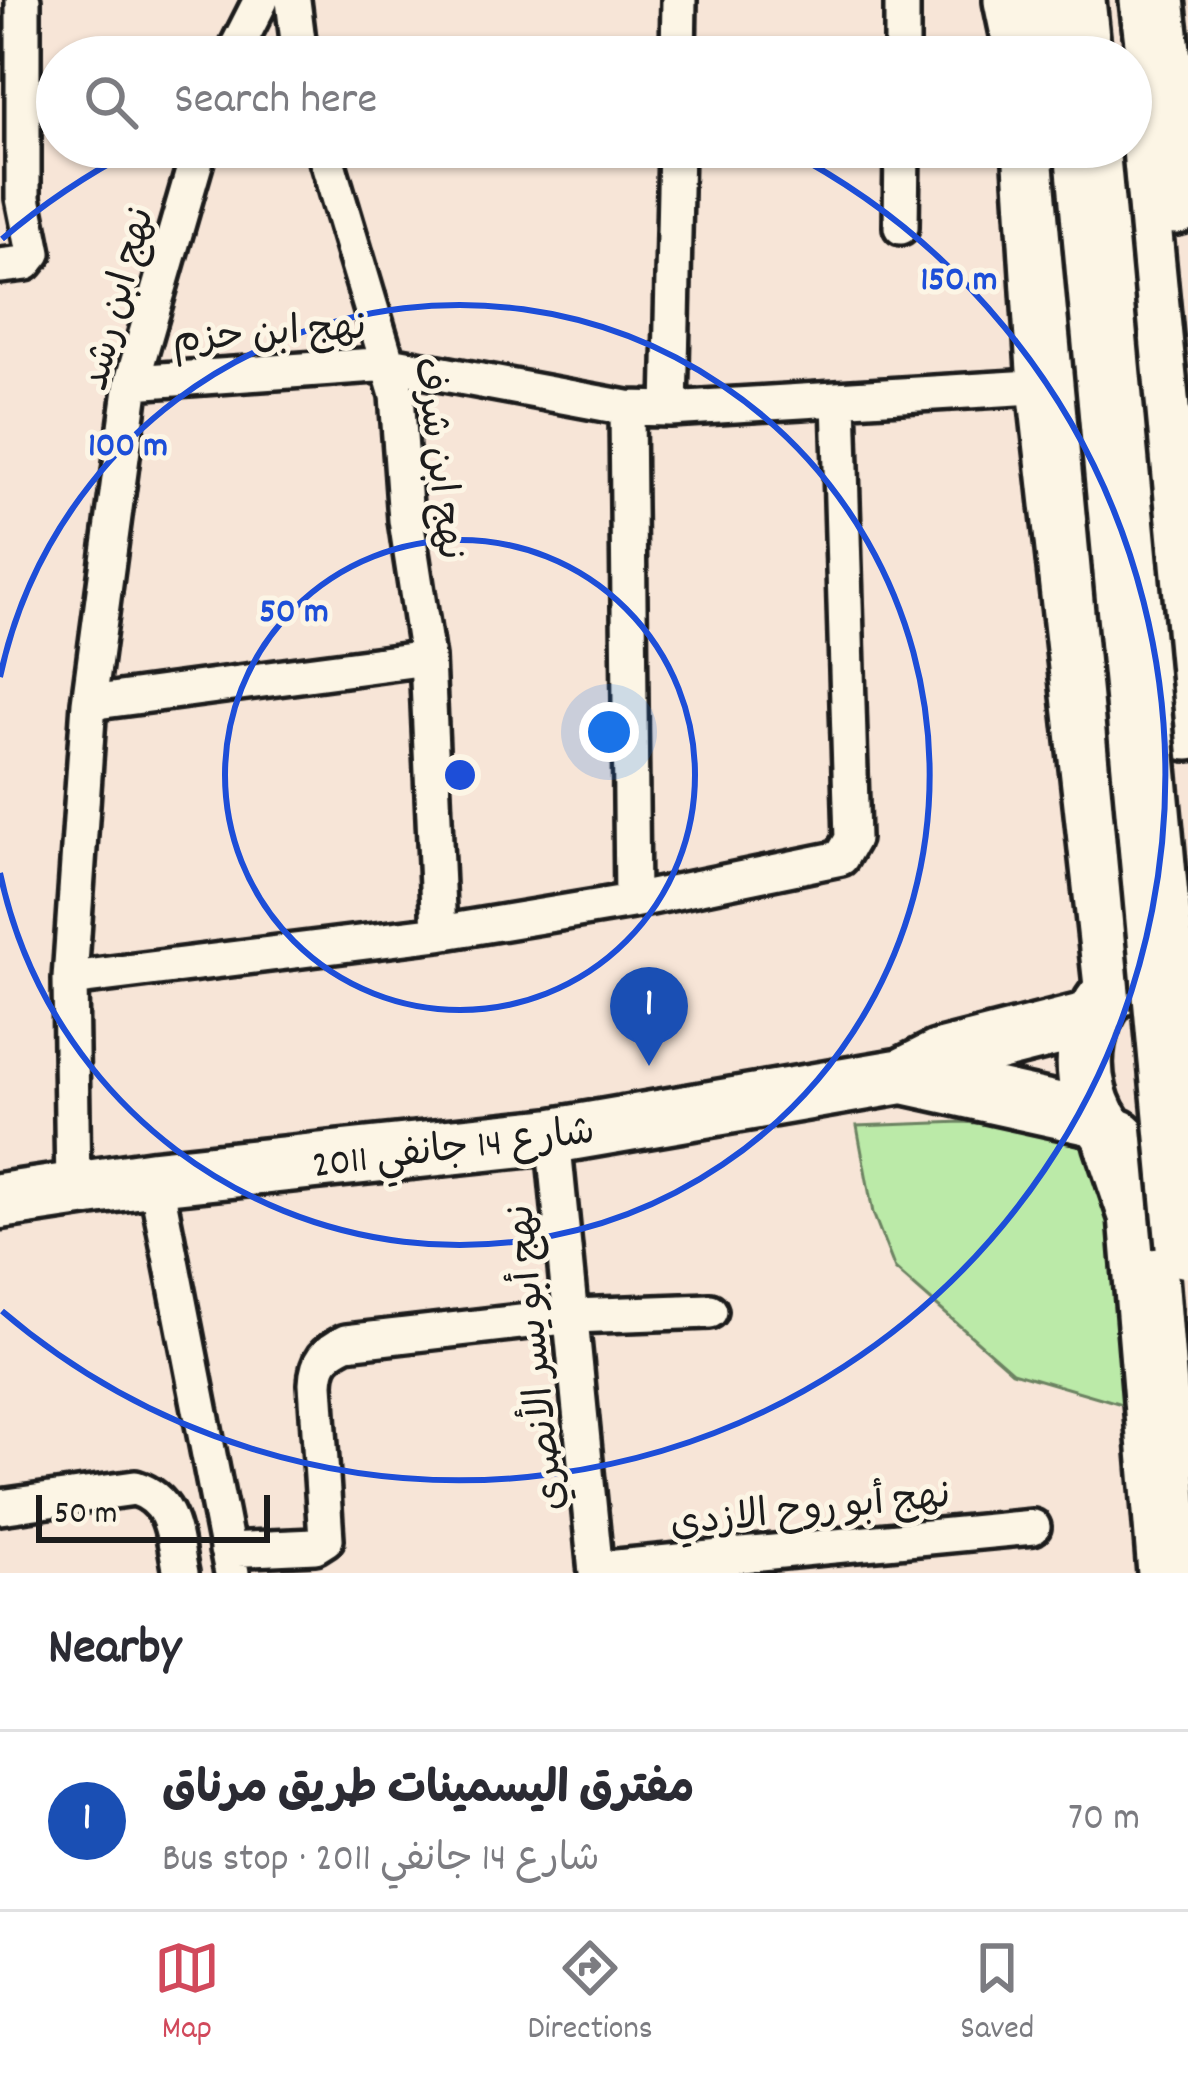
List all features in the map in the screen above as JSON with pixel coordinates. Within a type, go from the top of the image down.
[{"type":"highway","points":[[1016,0],[1024,36]]},
{"type":"highway","points":[[1072,0],[1076,36]]},
{"type":"highway","points":[[1116,0],[1120,36]]},
{"type":"highway","points":[[1152,0],[1188,317]]},
{"type":"highway","points":[[1036,168],[1050,386],[1104,1002]]},
{"type":"highway","points":[[1089,168],[1188,1246]]},
{"type":"highway","points":[[1134,168],[1188,728]]},
{"type":"highway","points":[[1107,1130],[1141,1215],[1170,1573]]},
{"type":"main road","name":"شارع 14 جانفي 2011","points":[[0,1201],[155,1178],[554,1136],[903,1076],[939,1058],[1104,1002],[1144,966],[1188,956]]},
{"type":"main road","points":[[1104,1002],[1084,1052],[1086,1087],[1107,1130]]},
{"type":"main road","name":"شارع 14 جانفي 2011","points":[[903,1076],[1107,1130],[1144,1160],[1188,1169]]},
{"type":"street","points":[[0,1],[24,0],[23,198],[34,253],[13,264]]},
{"type":"street","points":[[243,36],[261,0]]},
{"type":"street","points":[[293,0],[297,36]]},
{"type":"street","points":[[678,36],[679,0]]},
{"type":"street","points":[[902,0],[902,36]]},
{"type":"street","name":"نهج ابن رشد","points":[[73,1190],[70,979],[89,703],[132,382],[194,168]]},
{"type":"street","name":"نهج ابن شرف","points":[[330,168],[391,364],[427,658],[440,933]]},
{"type":"street","points":[[670,409],[676,168]]},
{"type":"street","points":[[902,168],[902,226]]},
{"type":"street","name":"نهج ابن حزم","points":[[132,382],[391,364],[627,408],[670,409],[1050,386]]},
{"type":"street","points":[[70,979],[440,933],[632,901],[829,863],[849,848],[839,400]]},
{"type":"street","points":[[627,408],[632,901]]},
{"type":"street","points":[[89,703],[427,658]]},
{"type":"street","name":"نهج أبو يسر الأنصري","points":[[554,1136],[596,1571]]},
{"type":"street","points":[[155,1178],[229,1561],[314,1546],[326,1539],[316,1367],[333,1348],[573,1316],[710,1312]]},
{"type":"street","points":[[0,1507],[135,1488],[155,1495],[167,1508],[181,1573]]},
{"type":"street","name":"نهج أبو روح الازدي","points":[[596,1571],[1033,1527]]},
{"type":"green space","points":[[963,1122],[1074,1131],[1117,1162],[1166,1417],[1012,1372],[895,1269],[873,1213],[857,1126]]},
{"type":"place","name":"مفترق اليسمينات طريق مرناق","points":[[649,1066]]}]
